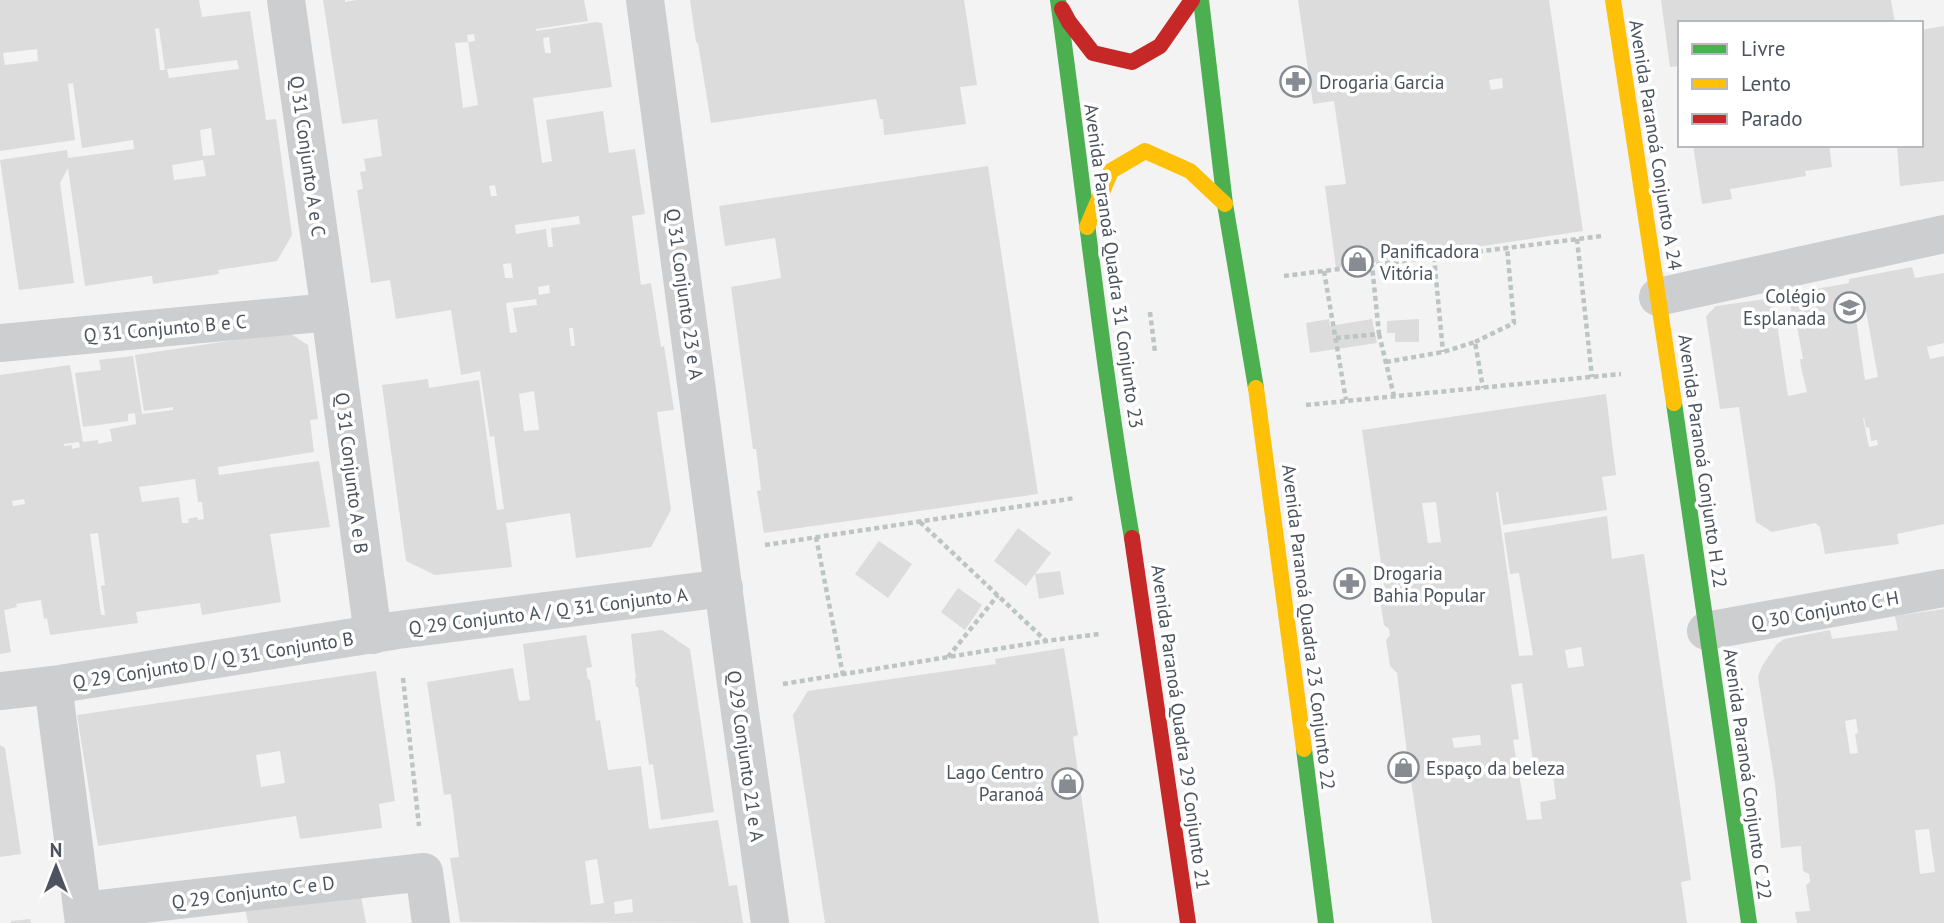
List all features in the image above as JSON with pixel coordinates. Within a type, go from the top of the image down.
[{"type":"street","name":"Q 31 Conjunto A e C","points":[[285,0],[330,312]]},
{"type":"street","name":"Q 31 Conjunto 23 e A","points":[[645,0],[722,570]]},
{"type":"street","points":[[1059,2],[1069,22],[1093,52],[1132,62],[1160,46],[1192,0]]},
{"type":"street","name":"Avenida Paranoá Quadra 23 Conjunto 22","points":[[1201,0],[1225,204],[1260,411],[1326,923]]},
{"type":"street","name":"Avenida Paranoá Conjunto A 24","points":[[1613,0],[1658,297]]},
{"type":"street","name":"Avenida Paranoá Quadra 31 Conjunto 23","points":[[1059,2],[1086,228],[1123,491],[1132,537]]},
{"type":"street","points":[[1086,228],[1111,171],[1145,151],[1189,171],[1225,204]]},
{"type":"street","points":[[1658,297],[1944,234]]},
{"type":"street","name":"Avenida Paranoá Conjunto H 22","points":[[1658,297],[1706,631]]},
{"type":"street","name":"Q 31 Conjunto B e C","points":[[0,343],[330,312]]},
{"type":"street","name":"Q 31 Conjunto A e B","points":[[330,312],[386,632]]},
{"type":"street","name":"Avenida Paranoá Quadra 29 Conjunto 21","points":[[1132,537],[1188,923]]},
{"type":"street","name":"Q 29 Conjunto A / Q 31 Conjunto A","points":[[386,632],[722,570]]},
{"type":"street","name":"Q 29 Conjunto 21 e A","points":[[722,570],[770,923]]},
{"type":"street","name":"Q 30 Conjunto C H","points":[[1706,631],[1944,588]]},
{"type":"street","name":"Avenida Paranoá Conjunto C 22","points":[[1706,631],[1749,923]]},
{"type":"street","name":"Q 29 Conjunto D / Q 31 Conjunto B","points":[[0,691],[386,632]]},
{"type":"street","points":[[52,685],[83,917]]},
{"type":"street","points":[[424,872],[431,923]]},
{"type":"street","name":"Q 29 Conjunto C e D","points":[[83,917],[424,872]]},
{"type":"path","points":[[1238,282],[1647,230]]},
{"type":"path","points":[[1577,239],[1592,377]]},
{"type":"path","points":[[1386,362],[1443,352],[1475,342],[1514,323],[1507,247]]},
{"type":"path","points":[[1434,257],[1443,352]]},
{"type":"path","points":[[1372,265],[1379,334],[1394,396]]},
{"type":"path","points":[[1324,271],[1346,400]]},
{"type":"path","points":[[1148,300],[1156,356]]},
{"type":"path","points":[[1336,338],[1379,334]]},
{"type":"path","points":[[1475,342],[1483,388]]},
{"type":"path","points":[[1260,411],[1346,400],[1669,370]]},
{"type":"path","points":[[722,570],[816,537],[1123,491]]},
{"type":"path","points":[[920,522],[1046,641]]},
{"type":"path","points":[[816,537],[843,675]]},
{"type":"path","points":[[947,657],[998,595]]},
{"type":"path","points":[[737,691],[1046,641],[1145,628]]},
{"type":"path","points":[[386,632],[424,872]]},
{"type":"building","points":[[0,0],[199,0],[202,17],[250,11],[266,120],[276,119],[292,235],[277,261],[218,270],[219,274],[153,284],[150,276],[85,286],[68,168],[60,183],[74,283],[19,290],[0,160],[67,150],[68,158],[134,149],[133,140],[82,148],[73,83],[68,84],[75,140],[0,151]],"holes":[[[159,28],[165,70],[160,70],[155,29]],[[37,49],[38,61],[5,65],[3,53]],[[237,60],[239,69],[169,78],[167,69]],[[211,128],[215,155],[203,156],[200,130]],[[203,160],[206,176],[174,180],[172,165]]]},
{"type":"building","points":[[323,0],[584,0],[588,21],[536,31],[602,23],[612,87],[533,98],[542,163],[552,161],[546,120],[603,111],[609,153],[635,149],[645,214],[632,216],[641,285],[651,283],[674,410],[657,412],[671,510],[651,547],[576,558],[570,513],[506,523],[512,567],[435,575],[406,561],[382,385],[428,379],[429,388],[479,380],[497,510],[504,509],[494,436],[490,437],[480,371],[461,375],[451,310],[396,319],[390,280],[371,283],[357,190],[363,189],[360,172],[366,171],[364,159],[382,156],[377,119],[342,124]],"holes":[[[474,34],[475,41],[468,42],[467,35]],[[549,37],[551,53],[545,53],[543,38]],[[468,42],[478,105],[463,108],[455,43]],[[495,185],[497,196],[491,196],[489,186]],[[579,216],[580,224],[551,228],[553,247],[548,247],[546,229],[516,234],[515,225]],[[511,263],[513,278],[505,278],[503,264]],[[549,285],[550,293],[539,295],[538,287]],[[536,299],[537,305],[513,308],[517,332],[510,333],[506,303]],[[569,328],[573,328],[575,346],[571,346]],[[534,391],[539,430],[524,431],[519,394]]]},
{"type":"building","points":[[690,0],[964,0],[977,85],[960,87],[966,124],[884,135],[883,119],[880,119],[876,99],[711,123]]},
{"type":"building","points":[[1298,0],[1549,0],[1583,231],[1336,268],[1325,186],[1346,184],[1334,101],[1313,104]],"holes":[[[1502,78],[1503,88],[1491,90],[1489,80]]]},
{"type":"building","points":[[1661,0],[1891,0],[1895,21],[1678,21],[1678,66],[1670,67]]},
{"type":"building","points":[[1944,26],[1944,181],[1900,186],[1897,147],[1923,147],[1923,30]]},
{"type":"building","points":[[1693,147],[1829,147],[1832,167],[1805,171],[1806,176],[1730,189],[1732,199],[1702,204]]},
{"type":"building","points":[[988,166],[1038,494],[764,533],[757,491],[761,490],[756,449],[753,449],[731,287],[781,278],[775,238],[725,246],[719,206]]},
{"type":"building","points":[[1912,267],[1915,278],[1944,273],[1944,343],[1927,347],[1930,359],[1944,356],[1944,524],[1897,534],[1899,544],[1825,554],[1820,527],[1815,523],[1772,532],[1756,522],[1739,407],[1720,409],[1706,316],[1716,306],[1773,298],[1788,396],[1807,392],[1801,367],[1800,359],[1803,359],[1797,326],[1794,326],[1788,294],[1849,283],[1849,279]],"holes":[[[1866,311],[1878,377],[1865,380],[1855,313]],[[1863,418],[1866,428],[1869,427],[1871,441],[1877,440],[1878,445],[1869,447]]]},
{"type":"building","points":[[1329,319],[1330,326],[1372,319],[1377,343],[1310,353],[1306,323]]},
{"type":"building","points":[[1419,319],[1419,342],[1395,342],[1395,333],[1387,333],[1387,321]]},
{"type":"building","points":[[288,332],[308,345],[318,419],[310,420],[314,452],[218,467],[219,475],[319,461],[330,527],[270,534],[281,602],[202,615],[200,603],[136,612],[138,623],[50,635],[41,600],[16,604],[17,607],[4,610],[11,652],[0,654],[0,375],[70,365],[83,442],[98,440],[98,444],[112,441],[110,429],[136,424],[135,413],[128,414],[128,421],[83,427],[75,373],[101,370],[99,360],[133,356],[142,414],[173,410],[173,407],[144,411],[135,355]],"holes":[[[79,442],[80,447],[72,449],[72,445],[64,444]],[[195,479],[198,502],[202,502],[204,519],[198,520],[197,517],[188,519],[189,523],[182,523],[179,497],[142,502],[139,487]],[[24,499],[25,504],[13,506],[12,501]],[[98,533],[105,585],[101,586],[105,615],[101,615],[90,534]]]},
{"type":"building","points":[[1606,394],[1616,475],[1602,477],[1607,510],[1503,525],[1496,492],[1519,656],[1533,655],[1519,573],[1510,574],[1504,533],[1607,516],[1612,559],[1644,554],[1691,880],[1681,882],[1687,923],[1432,923],[1397,673],[1390,666],[1386,640],[1390,635],[1389,629],[1384,625],[1380,599],[1385,591],[1362,430]],"holes":[[[1436,502],[1441,542],[1428,543],[1422,503]],[[1581,647],[1584,666],[1568,668],[1565,650]],[[1522,683],[1535,775],[1553,775],[1556,799],[1540,802],[1542,819],[1527,820],[1513,740],[1519,739],[1511,685]],[[1480,735],[1481,745],[1454,748],[1452,738]]]},
{"type":"building","points":[[1018,528],[1051,553],[1026,586],[994,561]]},
{"type":"building","points":[[879,541],[912,564],[888,598],[855,574]]},
{"type":"building","points":[[1060,571],[1064,594],[1039,599],[1035,574]]},
{"type":"building","points":[[958,588],[982,605],[965,630],[941,612]]},
{"type":"building","points":[[1944,609],[1944,923],[1797,923],[1795,912],[1810,911],[1806,885],[1810,882],[1809,874],[1803,871],[1801,846],[1781,848],[1775,784],[1758,677],[1777,644],[1784,639],[1830,630],[1832,639],[1898,630],[1895,616]],"holes":[[[1856,719],[1858,753],[1850,754],[1845,721]],[[1929,829],[1935,872],[1920,874],[1915,830]]]},
{"type":"building","points":[[662,630],[690,649],[714,812],[661,820],[653,764],[649,765],[636,687],[631,634]]},
{"type":"building","points":[[586,635],[592,667],[586,668],[596,721],[600,720],[608,770],[641,766],[649,829],[718,820],[729,886],[737,885],[743,923],[460,922],[450,858],[459,857],[451,794],[444,795],[427,682],[513,668],[519,701],[530,700],[523,644]],"holes":[[[597,859],[604,903],[591,905],[585,861]],[[632,899],[633,912],[615,914],[614,902]]]},
{"type":"building","points":[[1064,648],[1078,735],[1073,737],[1099,923],[825,923],[793,715],[808,691],[996,664],[995,659]]},
{"type":"building","points":[[376,671],[395,801],[379,804],[382,828],[300,839],[296,816],[98,846],[77,715]],"holes":[[[280,751],[285,783],[261,787],[256,755]]]},
{"type":"building","points":[[0,745],[5,748],[21,854],[0,857]]},
{"type":"building","points":[[360,891],[366,923],[248,923],[244,903]]},
{"type":"building","points":[[30,919],[31,923],[11,923],[11,921]]},
{"type":"traffic: fast","points":[[1058,0],[1102,336],[1132,538]]},
{"type":"traffic: fast","points":[[1201,0],[1225,204],[1256,388]]},
{"type":"traffic: fast","points":[[1674,403],[1749,923]]},
{"type":"traffic: fast","points":[[1304,749],[1326,923]]},
{"type":"traffic: slow","points":[[1613,0],[1674,403]]},
{"type":"traffic: slow","points":[[1087,227],[1111,171],[1145,151],[1190,171],[1225,204]]},
{"type":"traffic: slow","points":[[1256,388],[1304,749]]},
{"type":"traffic: jam","points":[[1062,9],[1093,53],[1132,62],[1160,46],[1192,0]]},
{"type":"traffic: jam","points":[[1132,538],[1188,923]]},
{"type":"place","name":"Drogaria Garcia","points":[[1296,82]]},
{"type":"place","name":"Panificadora Vitória","points":[[1357,262]]},
{"type":"place","name":"Colégio Esplanada","points":[[1849,307]]},
{"type":"place","name":"Drogaria Bahia Popular","points":[[1350,584]]},
{"type":"place","name":"Espaço da beleza","points":[[1403,768]]},
{"type":"place","name":"Lago Centro Paranoá","points":[[1067,783]]}]
